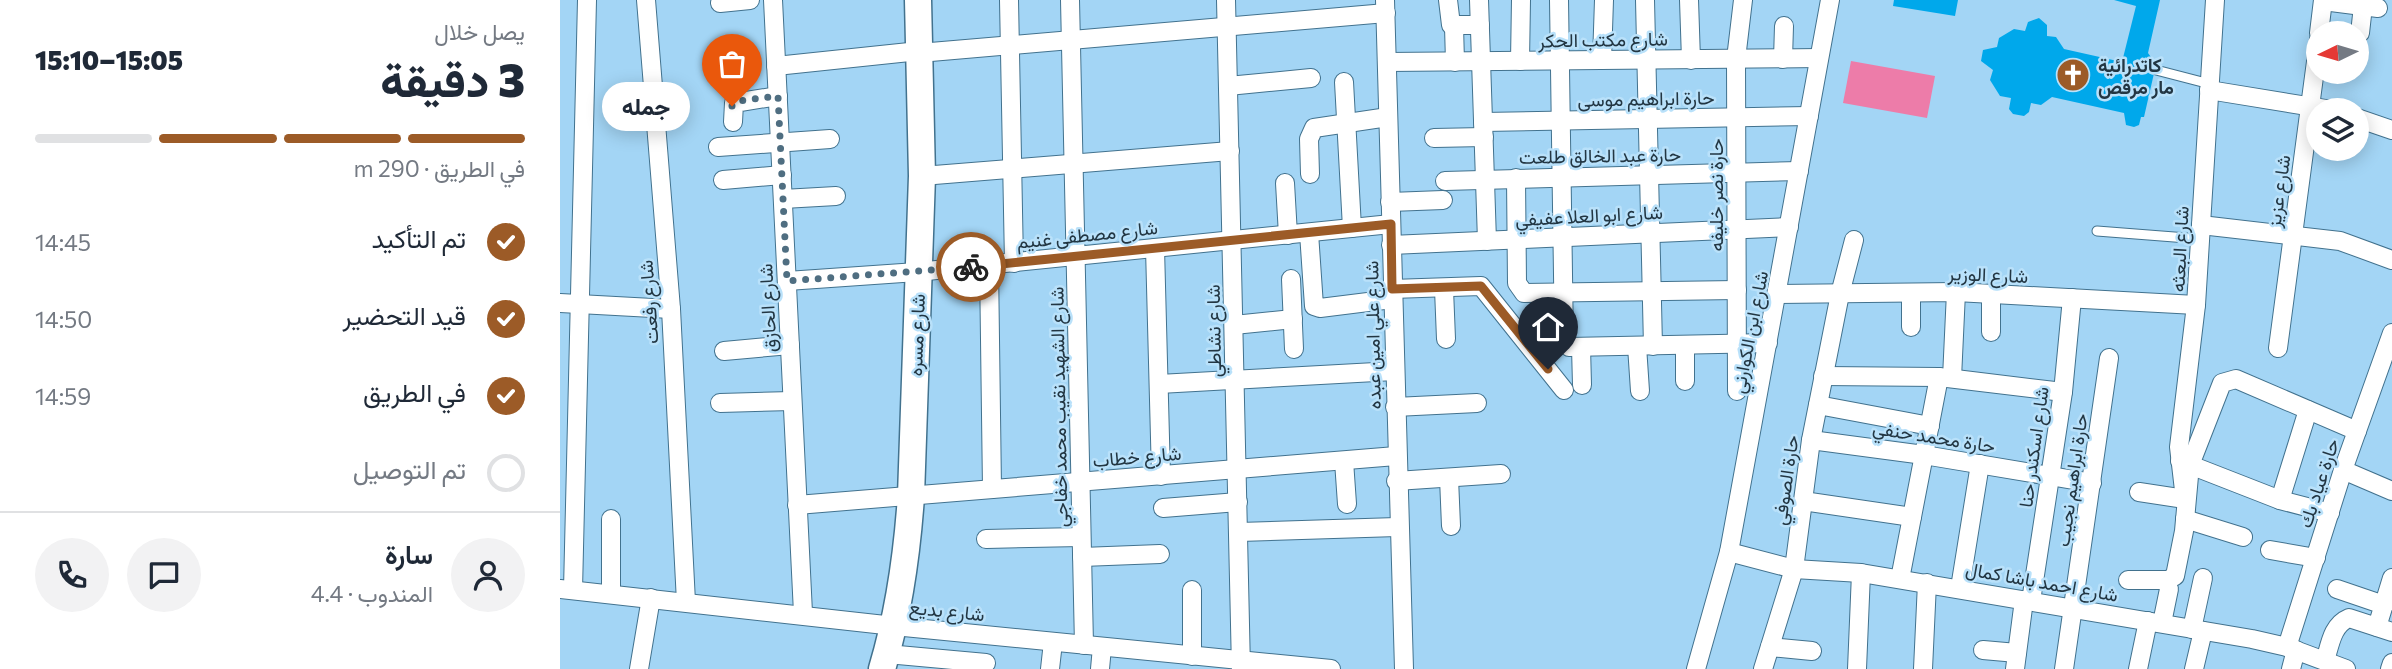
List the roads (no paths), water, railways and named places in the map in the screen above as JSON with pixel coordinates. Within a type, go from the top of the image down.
[{"type":"street","points":[[566,589],[580,304],[587,0]]},
{"type":"street","name":"شارع رفعت","points":[[646,0],[671,309],[686,602]]},
{"type":"street","points":[[720,3],[750,0]]},
{"type":"street","name":"شارع الحازق","points":[[773,0],[803,614]]},
{"type":"street","name":"شارع مسره","points":[[884,662],[894,626],[907,546],[911,496],[922,176],[918,0]]},
{"type":"street","points":[[1009,0],[1014,263]]},
{"type":"street","name":"شارع الشهيد نقيب محمد خفاجي","points":[[1070,0],[1082,557],[1093,646],[1100,669]]},
{"type":"street","name":"شارع نشاطي","points":[[1226,0],[1242,665]]},
{"type":"street","points":[[1448,0],[1449,22],[1454,26],[1480,25]]},
{"type":"street","points":[[1479,0],[1487,241]]},
{"type":"street","points":[[1520,61],[1521,0]]},
{"type":"street","points":[[1559,0],[1564,343],[1575,347],[1768,344]]},
{"type":"street","points":[[1602,60],[1604,0]]},
{"type":"street","points":[[1640,391],[1652,291],[1645,0]]},
{"type":"street","points":[[1689,0],[1691,60]]},
{"type":"street","name":"حارة نصر خليفه","points":[[1737,391],[1735,59],[1743,0]]},
{"type":"street","name":"شارع ابن الكوارني","points":[[1696,669],[1729,552],[1830,0]]},
{"type":"street","name":"شارع البعثه","points":[[2185,463],[2215,0]]},
{"type":"street","points":[[2320,21],[2323,0],[2371,7],[2365,21]]},
{"type":"street","points":[[776,66],[1227,27],[1343,8],[1386,7]]},
{"type":"street","name":"شارع علي امين عبده","points":[[1386,7],[1396,481],[1404,669]]},
{"type":"street","points":[[1454,26],[1455,62]]},
{"type":"street","points":[[1783,59],[1784,26]]},
{"type":"street","name":"شارع مكتب الحكر","points":[[1387,62],[1819,58]]},
{"type":"street","points":[[1228,86],[1311,78]]},
{"type":"street","points":[[1343,82],[1352,228]]},
{"type":"street","points":[[2210,87],[2306,105]]},
{"type":"street","points":[[733,122],[734,103],[778,96]]},
{"type":"street","name":"حارة ابراهيم موسى","points":[[1434,138],[1560,121],[1809,116]]},
{"type":"street","points":[[1310,174],[1311,131],[1317,126],[1388,117]]},
{"type":"street","points":[[2369,122],[2392,130]]},
{"type":"street","points":[[718,147],[830,139]]},
{"type":"street","name":"شارع عزيز","points":[[2278,348],[2306,144]]},
{"type":"street","points":[[922,176],[1230,151]]},
{"type":"street","name":"حارة عبد الخالق طلعت","points":[[1445,181],[1799,171]]},
{"type":"street","points":[[723,180],[782,175]]},
{"type":"street","points":[[1516,178],[1517,283],[1520,290],[1528,294],[1737,290]]},
{"type":"street","points":[[1285,183],[1288,235]]},
{"type":"street","points":[[783,199],[836,196]]},
{"type":"street","points":[[1390,202],[1443,200]]},
{"type":"street","name":"شارع مصطفى غنيم","points":[[787,281],[1014,263],[1391,224]]},
{"type":"street","name":"شارع ابو العلا عفيفي","points":[[1391,245],[1789,227]]},
{"type":"street","points":[[2201,232],[2294,234],[2340,241],[2392,260]]},
{"type":"street","points":[[1309,233],[1314,306],[1320,308],[1392,294],[1483,287],[1564,390]]},
{"type":"street","name":"حارة الصوفي","points":[[1763,669],[1794,569],[1811,440],[1840,294],[1854,240]]},
{"type":"street","points":[[1155,248],[1161,475]]},
{"type":"street","points":[[989,265],[992,489]]},
{"type":"street","points":[[1291,279],[1294,349]]},
{"type":"street","points":[[1444,289],[1446,339]]},
{"type":"street","points":[[1900,579],[1930,426],[1945,378],[1956,292]]},
{"type":"street","name":"شارع الوزير","points":[[1778,294],[1911,295],[1956,292],[2196,305]]},
{"type":"street","points":[[1991,294],[1991,332]]},
{"type":"street","points":[[1911,295],[1911,327]]},
{"type":"street","name":"شارع اسكندر حنا","points":[[2016,661],[2063,392],[2072,298]]},
{"type":"street","points":[[560,303],[671,309]]},
{"type":"street","points":[[1234,325],[1293,319]]},
{"type":"street","name":"حارة عياد بك","points":[[2291,669],[2292,649],[2316,558],[2343,470],[2392,333]]},
{"type":"street","points":[[724,351],[790,345]]},
{"type":"street","points":[[1685,345],[1685,381]]},
{"type":"street","points":[[1575,347],[1582,385]]},
{"type":"street","name":"حارة ابراهيم نجيب","points":[[2064,669],[2109,358]]},
{"type":"street","points":[[1159,384],[1394,371]]},
{"type":"street","points":[[1823,376],[1945,378],[2063,392]]},
{"type":"street","points":[[2128,580],[2174,579],[2185,519],[2185,463],[2222,383],[2236,380],[2357,431]]},
{"type":"street","points":[[720,402],[793,401]]},
{"type":"street","points":[[1395,407],[1477,403]]},
{"type":"street","points":[[1818,405],[1930,426]]},
{"type":"street","points":[[2280,500],[2308,410]]},
{"type":"street","name":"حارة محمد حنفي","points":[[1811,440],[1924,455],[2092,483]]},
{"type":"street","name":"شارع خطاب","points":[[797,505],[1396,456]]},
{"type":"street","points":[[1344,461],[1347,504]]},
{"type":"street","points":[[2185,463],[2280,500],[2330,513]]},
{"type":"street","points":[[1960,588],[1980,464]]},
{"type":"street","points":[[2343,470],[2392,491]]},
{"type":"street","points":[[1396,481],[1501,474]]},
{"type":"street","points":[[1449,478],[1451,526]]},
{"type":"street","points":[[2139,492],[2185,499]]},
{"type":"street","points":[[1803,501],[1912,517]]},
{"type":"street","points":[[1163,508],[1238,502]]},
{"type":"street","points":[[611,519],[611,594]]},
{"type":"street","points":[[2185,519],[2243,537]]},
{"type":"street","points":[[1239,533],[1398,527]]},
{"type":"street","points":[[986,539],[1082,537]]},
{"type":"street","points":[[2270,550],[2316,558]]},
{"type":"street","name":"شارع احمد باشا كمال","points":[[1729,552],[1794,569],[1861,573],[2198,630],[2292,649],[2346,669]]},
{"type":"street","points":[[1082,557],[1160,554]]},
{"type":"street","points":[[1857,669],[1861,573]]},
{"type":"street","points":[[2194,669],[2203,578]]},
{"type":"street","points":[[2325,661],[2336,626],[2342,621],[2349,618],[2385,630],[2384,605],[2392,578]]},
{"type":"street","points":[[1923,669],[1927,583]]},
{"type":"street","name":"شارع بديع","points":[[566,589],[1093,646],[1165,661],[1192,656],[1242,665],[1331,669]]},
{"type":"street","points":[[2138,669],[2169,589]]},
{"type":"street","points":[[2337,589],[2384,605]]},
{"type":"street","points":[[1192,590],[1192,656]]},
{"type":"street","points":[[639,669],[651,598]]},
{"type":"street","points":[[884,662],[985,666],[989,636]]},
{"type":"street","points":[[1051,669],[1053,642]]},
{"type":"street","points":[[1770,647],[1812,651]]},
{"type":"street","points":[[1983,650],[2016,661]]},
{"type":"street","points":[[2390,669],[2392,663]]},
{"type":"lane","points":[[2156,71],[2210,87]]},
{"type":"lane","points":[[2096,231],[2201,232]]},
{"type":"place","name":"كاتدرائية مار مرقص","points":[[2073,75]]},
{"type":"place","name":"جمله","points":[[732,106]]}]
